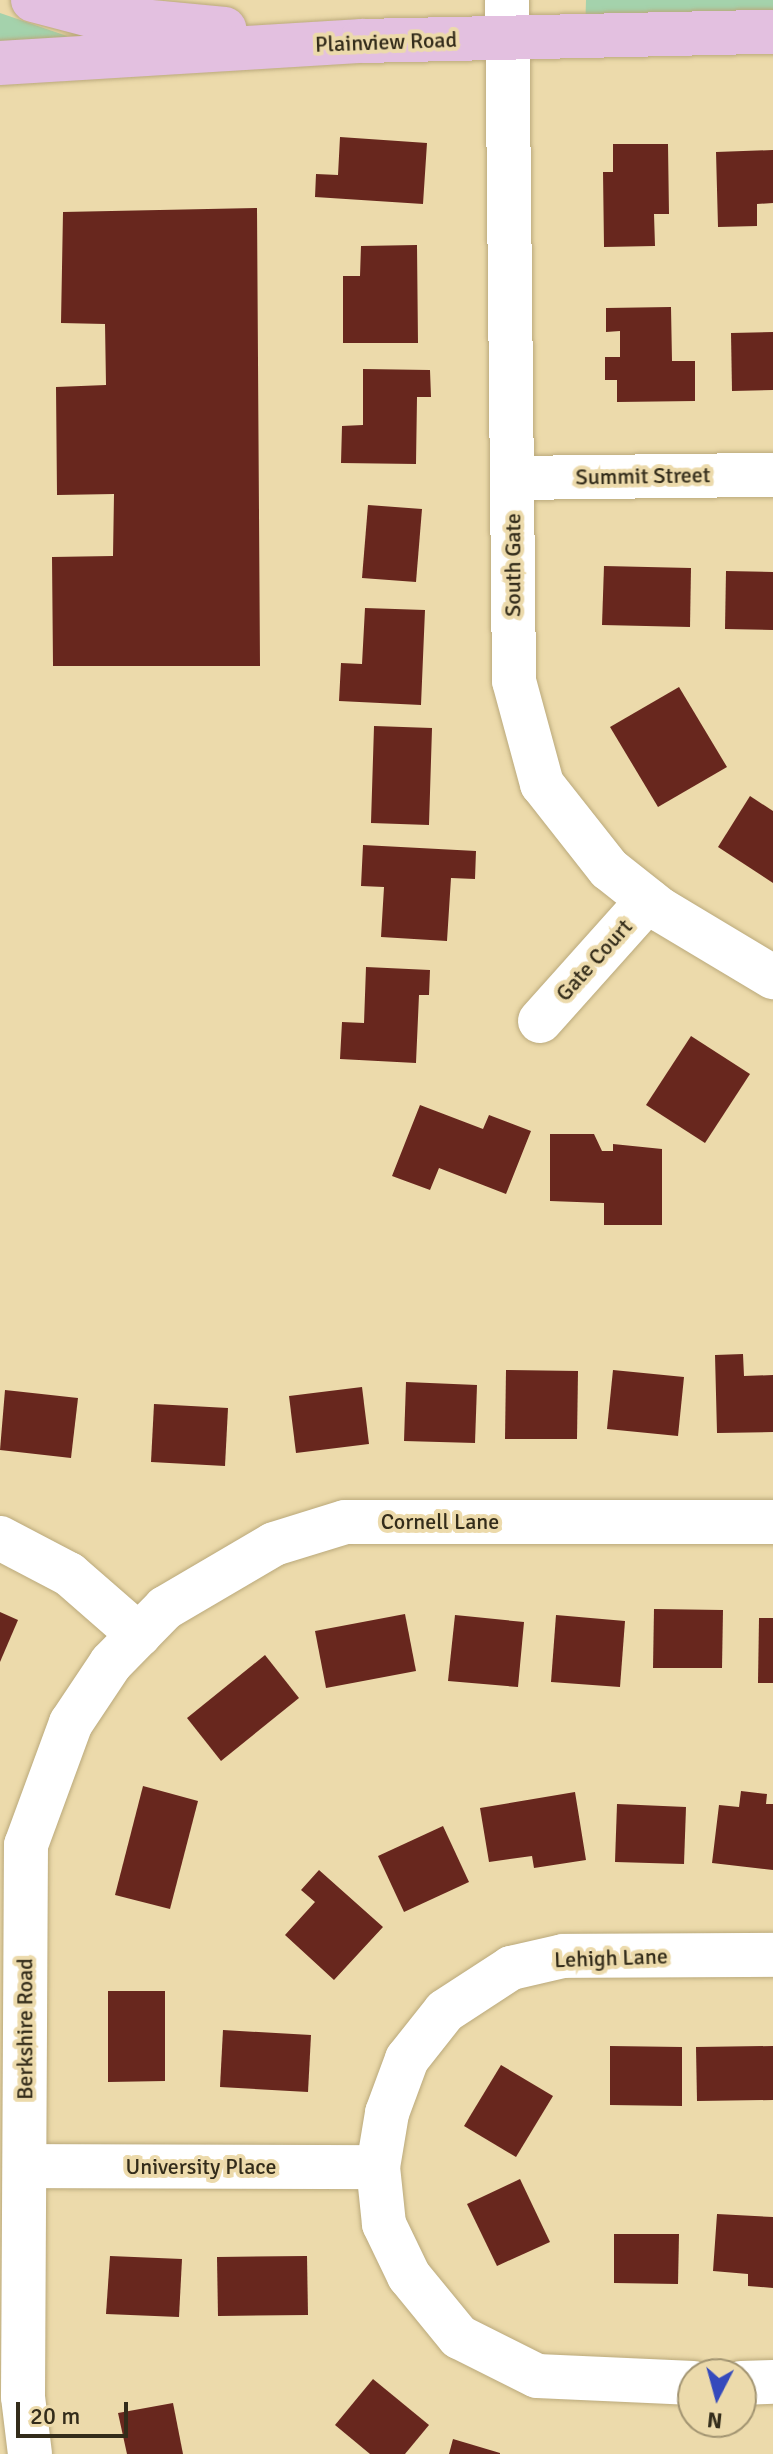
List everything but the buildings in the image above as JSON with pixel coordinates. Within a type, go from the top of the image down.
[{"type":"main road","points":[[33,0],[98,17],[362,41]]},
{"type":"main road","name":"Plainview Road","points":[[0,63],[362,41],[507,19],[773,32]]},
{"type":"street","name":"South Gate","points":[[507,19],[514,681],[542,784],[609,869],[648,900],[773,977]]},
{"type":"street","name":"Summit Street","points":[[513,478],[773,475]]},
{"type":"street","name":"Gate Court","points":[[540,1021],[648,900]]},
{"type":"street","name":"Cornell Lane","points":[[139,1635],[165,1608],[274,1544],[345,1522],[773,1522]]},
{"type":"street","points":[[0,1538],[69,1574],[139,1635]]},
{"type":"street","name":"Berkshire Road","points":[[30,2454],[23,2397],[26,1845],[71,1723],[139,1635]]},
{"type":"street","name":"Lehigh Lane","points":[[378,2167],[407,2059],[445,2011],[511,1968],[563,1956],[773,1955]]},
{"type":"street","name":"University Place","points":[[25,2166],[378,2167]]},
{"type":"street","points":[[378,2167],[384,2224],[409,2276],[459,2337],[537,2376],[677,2382]]},
{"type":"green space","points":[[586,0],[773,0],[773,31],[585,35]]},
{"type":"green space","points":[[0,13],[67,36],[68,49],[0,50]]}]
